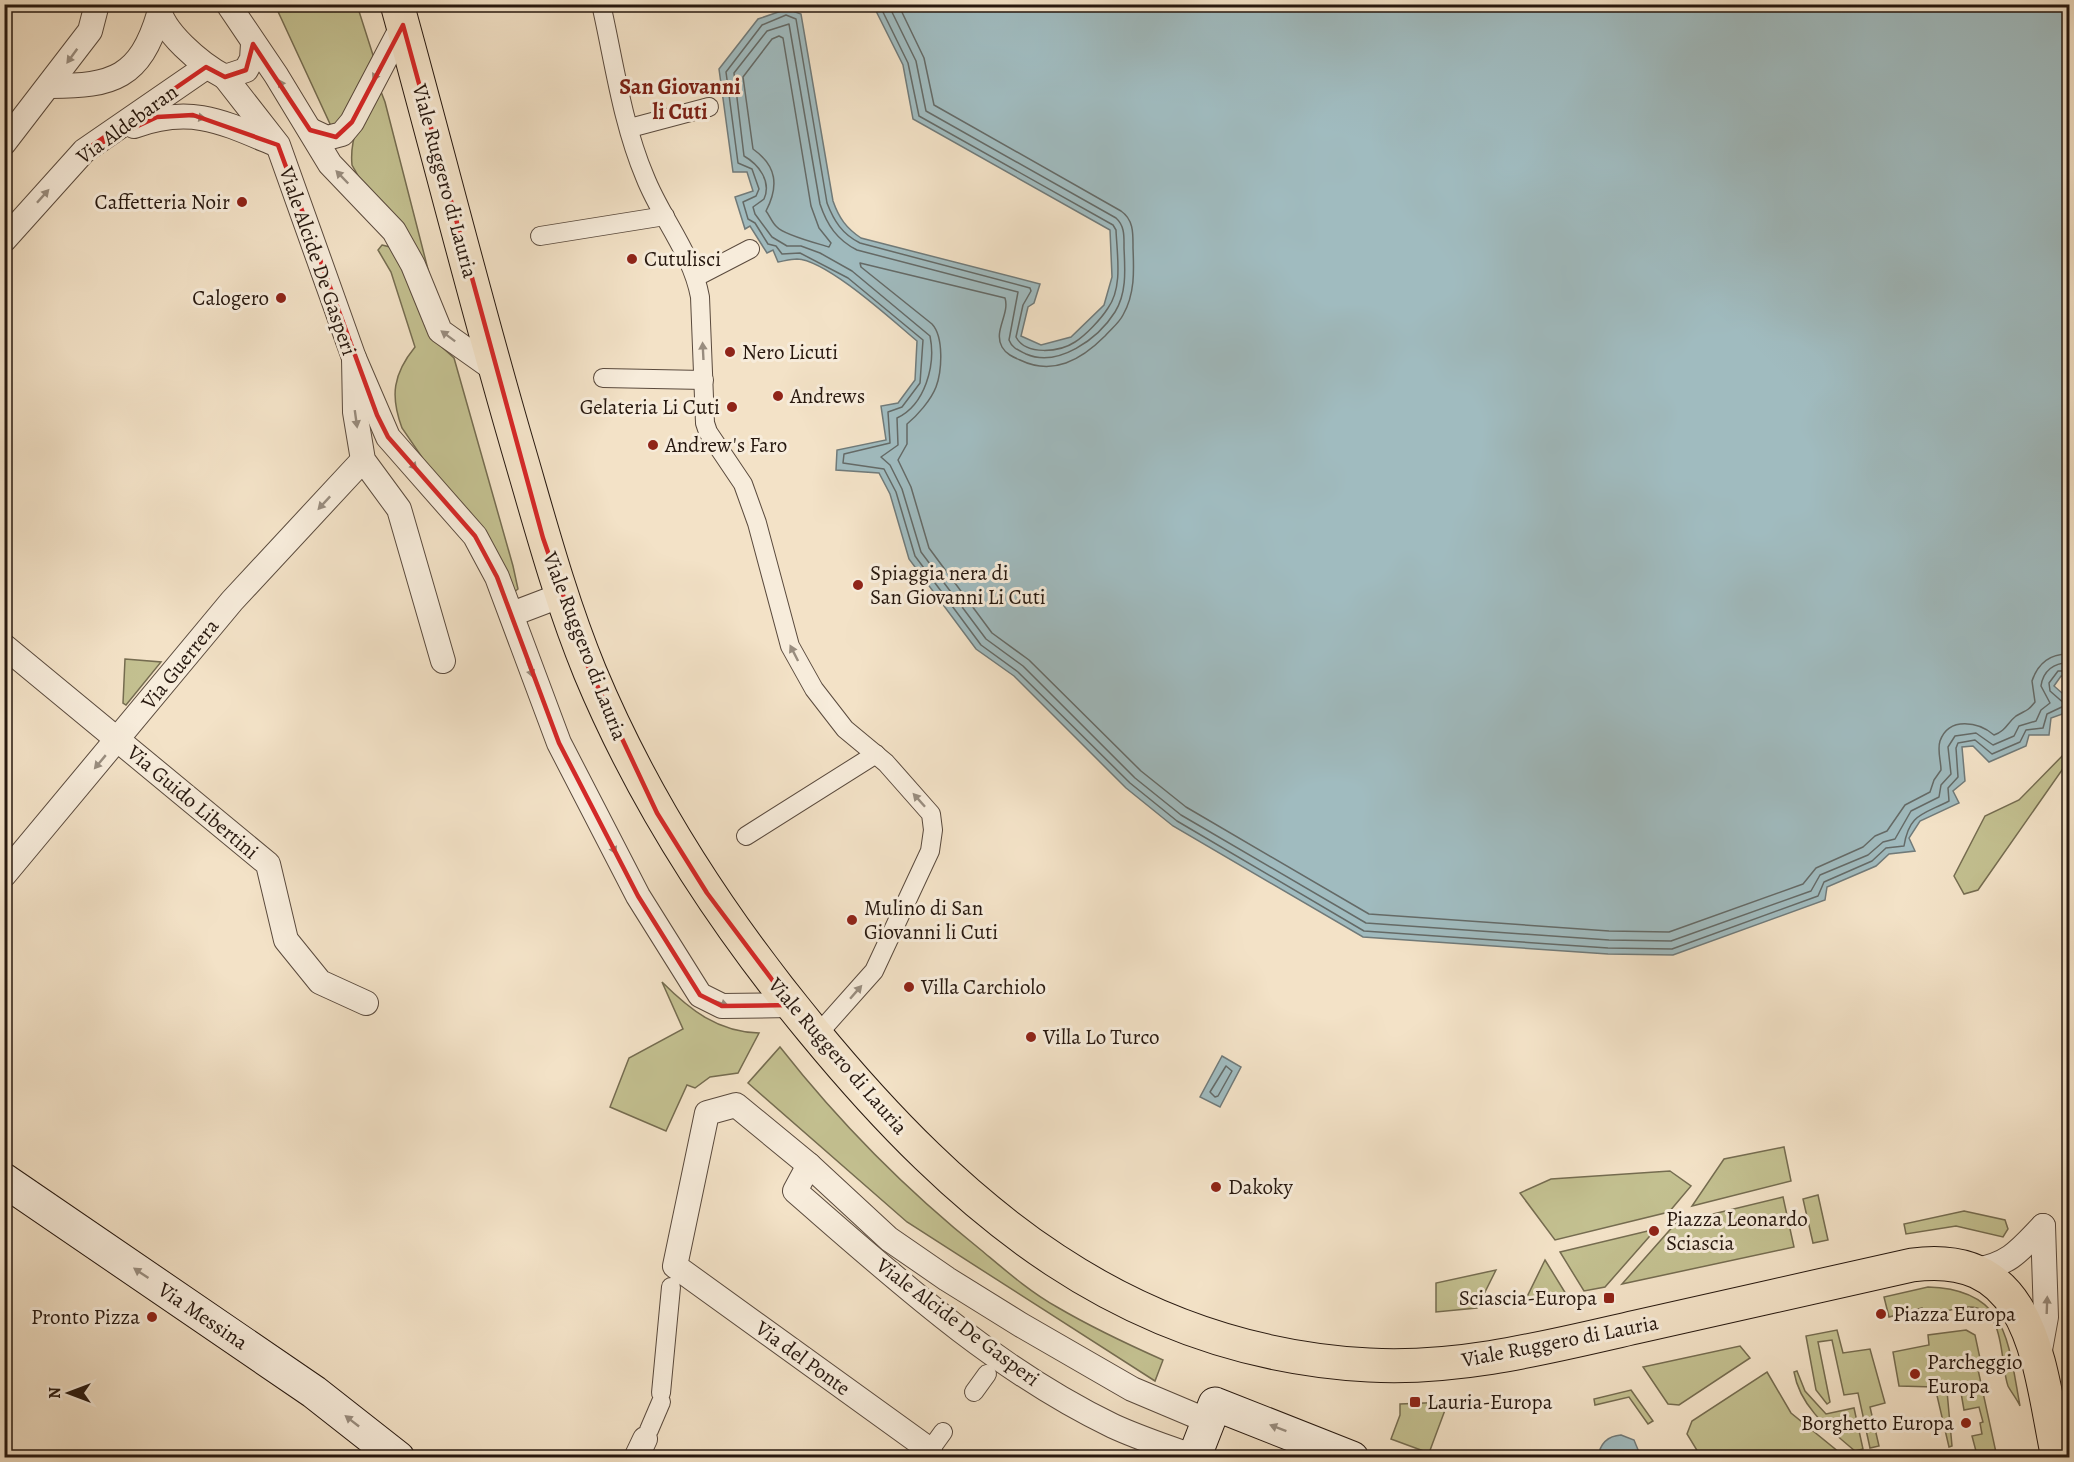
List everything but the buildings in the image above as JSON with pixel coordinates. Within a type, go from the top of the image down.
[{"type":"main road","name":"Viale Ruggero di Lauria","points":[[400,15],[495,370],[562,595],[587,664],[617,735],[657,813],[707,893],[791,1005],[855,1082],[918,1148],[986,1210],[1042,1254],[1099,1288],[1202,1334],[1296,1358],[1359,1364],[1439,1365],[1510,1355],[1880,1272],[1936,1262],[1976,1270]]},
{"type":"main road","name":"Via Messina","points":[[4,1180],[314,1392],[398,1458]]},
{"type":"main road","points":[[1976,1270],[1998,1284],[2012,1299],[2022,1317],[2038,1363],[2058,1458]]},
{"type":"main road","points":[[1194,1457],[1212,1412]]},
{"type":"main road","name":"Viale Alcide De Gasperi","points":[[1212,1412],[1352,1458]]},
{"type":"street","points":[[4,143],[51,86],[90,31],[97,4]]},
{"type":"street","points":[[228,4],[330,164],[394,231],[413,265],[440,331],[495,370]]},
{"type":"street","points":[[602,4],[630,128],[645,177],[696,277],[700,297],[708,432],[743,484],[757,523],[790,646],[814,689],[845,729],[876,754],[931,814],[933,830],[930,851],[874,972],[816,1035]]},
{"type":"street","points":[[51,86],[91,86],[108,82],[123,74],[146,49],[158,9]]},
{"type":"street","name":"Viale Alcide De Gasperi","points":[[158,9],[164,25],[215,72],[278,145],[354,358],[355,412],[363,460],[399,509],[443,661]]},
{"type":"street","points":[[310,130],[327,138],[342,134],[352,122],[400,15]]},
{"type":"street","name":"Via Aldebaran","points":[[4,240],[84,151],[215,72],[246,70],[252,59],[254,44]]},
{"type":"street","points":[[630,128],[709,107]]},
{"type":"street","points":[[84,151],[128,128],[158,117],[182,115],[222,122],[278,145]]},
{"type":"street","points":[[540,236],[665,216]]},
{"type":"street","points":[[696,277],[750,249]]},
{"type":"street","points":[[354,358],[388,437],[475,536],[497,577],[512,614],[528,665],[559,742],[638,896],[700,995],[722,1006],[791,1005]]},
{"type":"street","points":[[603,378],[704,380]]},
{"type":"street","name":"Via Guerrera","points":[[4,875],[232,601],[363,460]]},
{"type":"street","points":[[512,614],[562,595]]},
{"type":"street","name":"Via Guido Libertini","points":[[4,646],[268,864],[286,940],[320,982],[366,1003]]},
{"type":"street","points":[[746,836],[876,754]]},
{"type":"street","name":"Viale Alcide De Gasperi","points":[[673,1276],[707,1113],[736,1105],[809,1165],[889,1239],[947,1279],[1132,1389],[1212,1412]]},
{"type":"street","name":"Viale Alcide De Gasperi","points":[[809,1165],[795,1191],[873,1258],[999,1358],[1032,1381],[1114,1426],[1194,1457]]},
{"type":"street","points":[[1976,1270],[1997,1266],[2014,1256],[2043,1226],[2046,1317],[2038,1363]]},
{"type":"street","points":[[642,1448],[661,1398],[673,1276]]},
{"type":"street","name":"Via del Ponte","points":[[673,1276],[933,1447]]},
{"type":"street","points":[[974,1392],[987,1374]]},
{"type":"highlighted area","points":[[403,25],[543,538],[587,664],[657,813],[707,893],[791,1005],[722,1006],[700,995],[638,896],[559,743],[497,577],[475,536],[388,437],[377,415],[278,145],[193,115],[157,117],[84,151],[206,67],[225,77],[246,70],[253,44],[310,130],[336,137],[352,122]]},
{"type":"shaded area","points":[[275,5],[357,5],[373,55],[372,65],[341,126],[331,126]]},
{"type":"shaded area","points":[[378,84],[385,102],[442,324],[352,165],[355,133]]},
{"type":"shaded area","points":[[382,245],[390,247],[399,254],[433,339],[454,358],[513,566],[518,589],[514,592],[402,428],[396,406],[396,386],[402,367],[415,347],[391,272],[378,250]]},
{"type":"shaded area","points":[[125,659],[161,662],[126,705],[123,703]]},
{"type":"shaded area","points":[[2069,749],[2069,760],[1978,890],[1964,894],[1954,876],[1985,816],[2019,800]]},
{"type":"shaded area","points":[[662,982],[683,1002],[706,1018],[730,1029],[759,1033],[738,1073],[710,1077],[695,1088],[687,1085],[666,1131],[610,1107],[629,1058],[683,1029]]},
{"type":"shaded area","points":[[780,1047],[802,1075],[874,1154],[926,1204],[1008,1273],[1037,1295],[1070,1314],[1163,1360],[1155,1381],[907,1222],[748,1083]]},
{"type":"shaded area","points":[[1784,1147],[1791,1181],[1692,1206],[1724,1159]]},
{"type":"shaded area","points":[[1670,1171],[1691,1186],[1669,1212],[1555,1240],[1520,1193],[1551,1179]]},
{"type":"shaded area","points":[[1818,1195],[1828,1240],[1813,1243],[1803,1199]]},
{"type":"shaded area","points":[[1783,1197],[1794,1247],[1622,1284],[1676,1223]]},
{"type":"shaded area","points":[[1964,1211],[2005,1220],[2008,1229],[2003,1237],[1956,1226],[1906,1234],[1904,1224]]},
{"type":"shaded area","points":[[1656,1229],[1605,1287],[1584,1291],[1560,1252]]},
{"type":"shaded area","points":[[1545,1260],[1566,1294],[1525,1301]]},
{"type":"shaded area","points":[[1496,1270],[1477,1308],[1436,1312],[1436,1283]]},
{"type":"shaded area","points":[[1928,1287],[1954,1290],[1974,1297],[1989,1309],[1999,1323],[2007,1341],[2020,1406],[2008,1386],[1999,1336],[1989,1315],[1979,1309],[1966,1307],[1925,1317],[1922,1308],[1889,1317],[1884,1297]]},
{"type":"shaded area","points":[[1837,1330],[1843,1353],[1870,1349],[1885,1403],[1870,1407],[1879,1446],[1870,1448],[1858,1393],[1844,1395],[1832,1340],[1818,1342],[1830,1402],[1827,1404],[1816,1390],[1806,1336]]},
{"type":"shaded area","points":[[1966,1330],[1975,1335],[1981,1363],[1977,1365],[1997,1457],[1973,1457],[1972,1453],[1976,1451],[1972,1436],[1982,1434],[1980,1423],[1983,1422],[1979,1407],[1964,1410],[1960,1387],[1947,1391],[1952,1446],[1949,1447],[1935,1387],[1899,1386],[1893,1352],[1929,1345],[1928,1335]]},
{"type":"shaded area","points":[[1740,1346],[1750,1358],[1679,1405],[1668,1404],[1643,1367]]},
{"type":"shaded area","points":[[1797,1371],[1805,1391],[1826,1414],[1854,1408],[1863,1449],[1855,1451],[1809,1407],[1797,1385],[1794,1372]]},
{"type":"shaded area","points":[[1767,1372],[1791,1413],[1845,1457],[1701,1457],[1687,1434],[1692,1421]]},
{"type":"shaded area","points":[[1631,1390],[1653,1421],[1648,1424],[1629,1397],[1595,1405],[1594,1399]]},
{"type":"shaded area","points":[[1448,1402],[1429,1453],[1391,1439],[1400,1415],[1400,1404]]},
{"type":"water","points":[[873,5],[2069,5],[2070,677],[2061,676],[2054,686],[2069,699],[2068,712],[2051,718],[2049,735],[2029,735],[2026,746],[1989,762],[1973,746],[1962,747],[1965,781],[1953,791],[1959,803],[1920,821],[1909,838],[1915,851],[1889,854],[1876,866],[1827,887],[1825,900],[1673,955],[1608,954],[1363,937],[1173,826],[1126,788],[1014,676],[976,649],[909,559],[890,494],[879,473],[836,470],[837,450],[886,440],[881,406],[898,403],[915,380],[917,341],[842,280],[810,262],[797,259],[778,262],[773,250],[767,253],[750,226],[745,229],[735,197],[753,191],[747,172],[733,172],[719,69],[758,19],[787,9],[801,14],[833,201],[841,218],[851,230],[861,238],[1040,284],[1034,303],[1028,307],[1021,336],[1041,345],[1071,337],[1104,305],[1112,277],[1110,230],[913,119],[903,65]]},
{"type":"water","points":[[1222,1056],[1241,1067],[1220,1107],[1200,1097]]},
{"type":"water","points":[[1621,1435],[1634,1440],[1641,1457],[1598,1457],[1600,1448],[1605,1442]]},
{"type":"place","name":"Caffetteria Noir","points":[[242,202]]},
{"type":"place","name":"Cutulisci","points":[[632,259]]},
{"type":"place","name":"Calogero","points":[[281,298]]},
{"type":"place","name":"Nero Licuti","points":[[730,352]]},
{"type":"place","name":"Andrews","points":[[778,396]]},
{"type":"place","name":"Gelateria Li Cuti","points":[[732,407]]},
{"type":"place","name":"Andrew's Faro","points":[[653,445]]},
{"type":"place","name":"Spiaggia nera di San Giovanni Li Cuti","points":[[858,585]]},
{"type":"place","name":"Mulino di San Giovanni li Cuti","points":[[852,920]]},
{"type":"place","name":"Villa Carchiolo","points":[[909,987]]},
{"type":"place","name":"Villa Lo Turco","points":[[1031,1037]]},
{"type":"place","name":"Dakoky","points":[[1216,1187]]},
{"type":"place","name":"Piazza Leonardo Sciascia","points":[[1654,1231]]},
{"type":"place","name":"Sciascia-Europa","points":[[1609,1298]]},
{"type":"place","name":"Piazza Europa","points":[[1881,1314]]},
{"type":"place","name":"Pronto Pizza","points":[[152,1317]]},
{"type":"place","name":"Parcheggio Europa","points":[[1915,1374]]},
{"type":"place","name":"Lauria-Europa","points":[[1415,1402]]},
{"type":"place","name":"Borghetto Europa","points":[[1966,1423]]},
{"type":"district","name":"San Giovanni li Cuti","points":[[680,100]]}]
